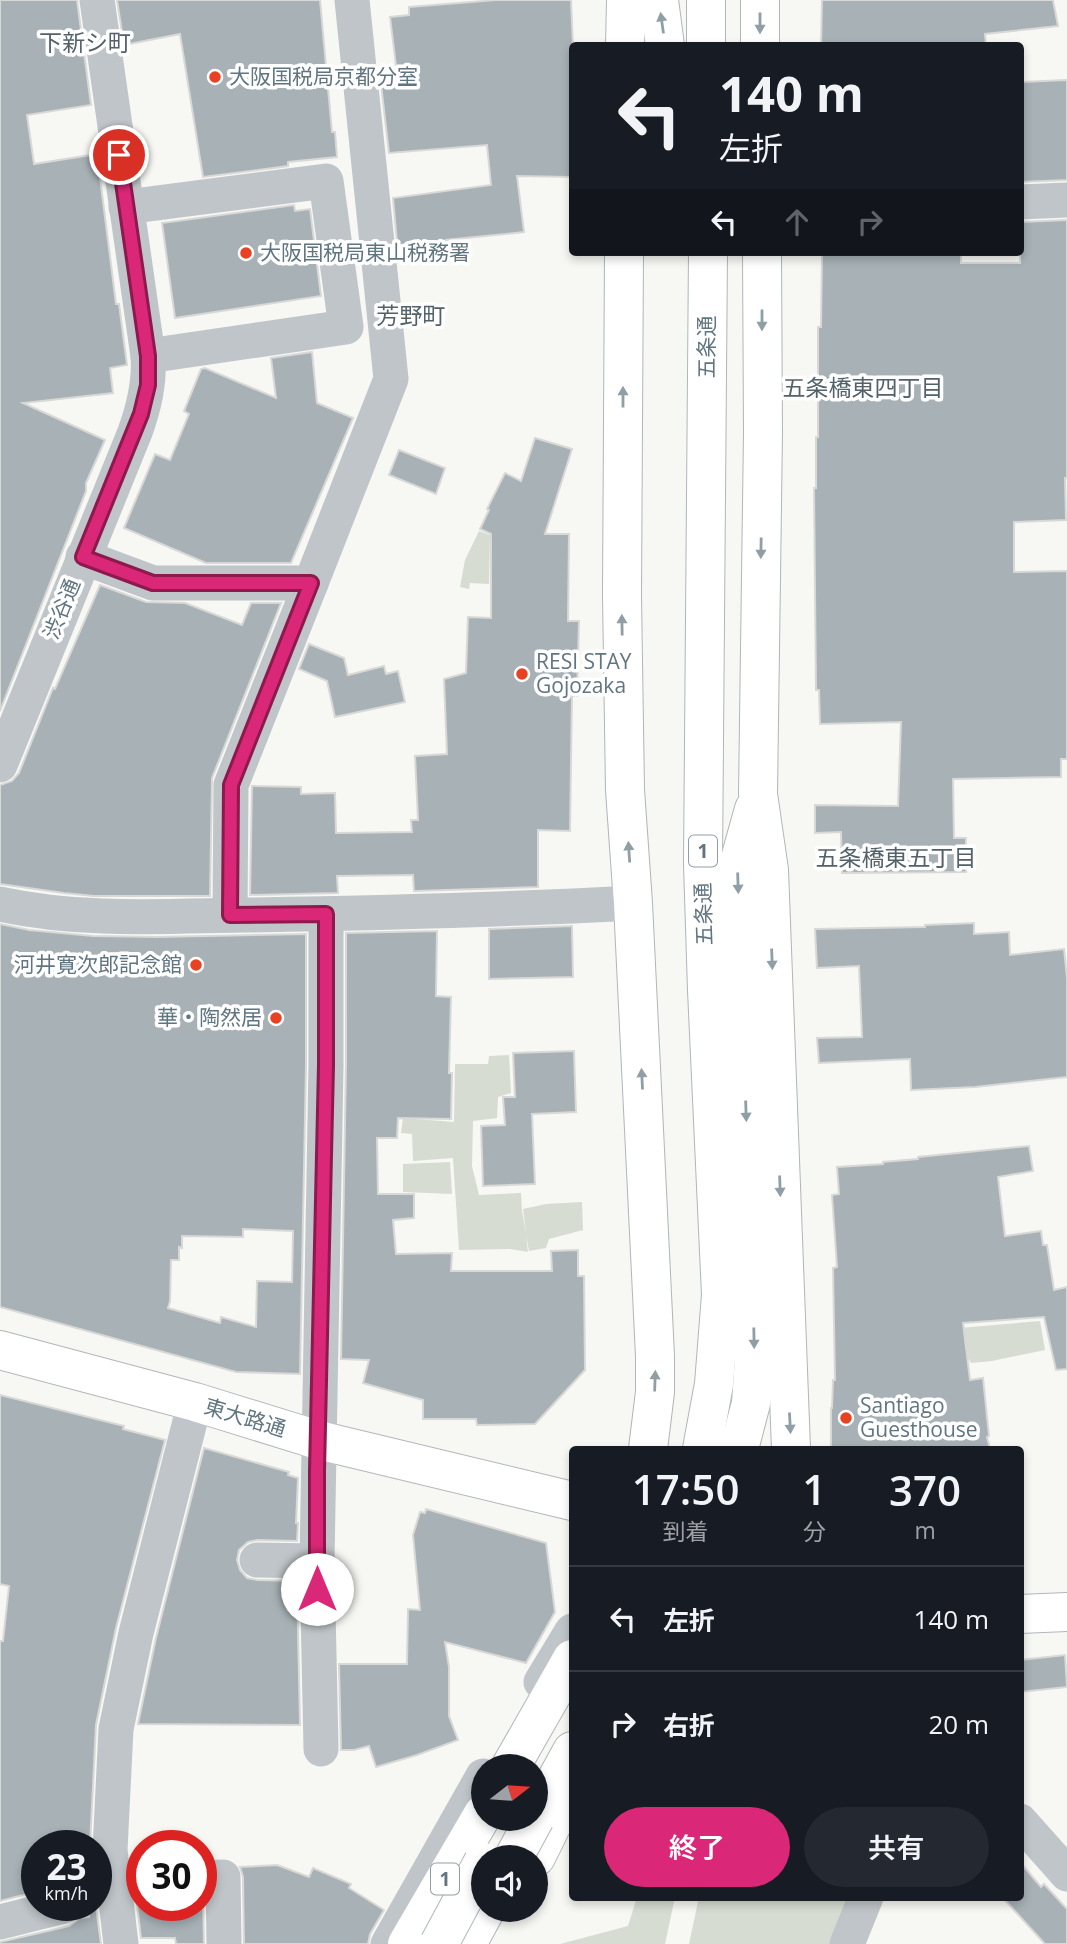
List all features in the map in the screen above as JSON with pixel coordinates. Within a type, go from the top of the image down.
[{"type":"main road","points":[[625,42],[626,0]]},
{"type":"main road","points":[[659,0],[664,42]]},
{"type":"main road","points":[[706,0],[706,42]]},
{"type":"main road","points":[[760,0],[760,42]]},
{"type":"main road","points":[[624,256],[622,651],[625,790],[655,1356],[654,1409],[648,1446]]},
{"type":"main road","name":"五条通","points":[[681,1446],[696,1342],[699,1256],[682,888],[685,256]]},
{"type":"main road","name":"五条通","points":[[703,1446],[714,1384],[721,1295],[706,990],[703,864],[708,256]]},
{"type":"main road","name":"1","points":[[762,256],[763,432],[758,794],[769,870],[791,1446]]},
{"type":"main road","name":"1","points":[[740,1446],[751,1403],[754,1359],[737,870],[758,794]]},
{"type":"main road","name":"東大路通","points":[[0,1350],[195,1402],[318,1440],[569,1500]]},
{"type":"main road","points":[[1024,1614],[1067,1612]]},
{"type":"main road","points":[[525,1754],[569,1665]]},
{"type":"main road","points":[[527,1754],[569,1705]]},
{"type":"main road","points":[[548,1796],[569,1757]]},
{"type":"main road","points":[[542,1845],[569,1790]]},
{"type":"main road","name":"1","points":[[407,1944],[473,1831]]},
{"type":"main road","name":"1","points":[[439,1944],[471,1884]]},
{"type":"main road","name":"1","points":[[467,1944],[479,1922]]},
{"type":"main road","points":[[492,1944],[503,1922]]},
{"type":"street","name":"渋谷通","points":[[0,765],[141,414],[148,385],[148,356],[97,0]]},
{"type":"street","points":[[230,915],[231,785],[391,379],[352,0]]},
{"type":"street","points":[[126,207],[326,181],[346,327],[148,356]]},
{"type":"street","points":[[1024,202],[1067,200]]},
{"type":"street","points":[[83,557],[153,583],[311,583]]},
{"type":"street","points":[[0,904],[32,911],[93,917],[326,914],[633,903]]},
{"type":"street","points":[[320,1739],[317,1561],[326,1065],[326,914]]},
{"type":"street","points":[[121,1944],[117,1890],[110,1850],[116,1729],[136,1633],[195,1402]]},
{"type":"street","points":[[257,1560],[317,1561]]},
{"type":"street","points":[[497,1754],[569,1636]]},
{"type":"street","points":[[507,1845],[546,1815],[569,1788]]},
{"type":"street","points":[[388,1944],[471,1795]]},
{"type":"street","points":[[1024,1826],[1067,1874]]},
{"type":"street","points":[[217,1877],[222,1877],[224,1944]]},
{"type":"street","points":[[422,1944],[471,1887]]},
{"type":"street","points":[[847,1944],[864,1901]]},
{"type":"street","points":[[0,1922],[21,1917]]},
{"type":"shaded area","points":[[479,531],[490,535],[489,584],[470,583],[469,589],[460,587],[465,560]]},
{"type":"shaded area","points":[[509,1055],[511,1093],[498,1097],[497,1118],[473,1121],[472,1166],[479,1195],[521,1193],[522,1211],[526,1233],[523,1209],[546,1204],[582,1202],[583,1230],[549,1239],[546,1248],[529,1251],[526,1235],[528,1252],[510,1249],[459,1250],[453,1158],[413,1161],[412,1134],[401,1133],[403,1118],[454,1122],[455,1064],[488,1064],[489,1056]]},
{"type":"shaded area","points":[[450,1162],[452,1194],[403,1192],[403,1164]]},
{"type":"shaded area","points":[[1040,1321],[1045,1350],[971,1363],[948,1329]]},
{"type":"shaded area","points":[[636,1901],[674,1901],[665,1944],[560,1944],[628,1926]]},
{"type":"shaded area","points":[[698,1901],[848,1901],[832,1944],[689,1944]]},
{"type":"building","points":[[0,0],[77,0],[91,105],[27,115],[34,164],[97,154],[116,304],[119,304],[127,365],[110,368],[113,393],[23,403],[105,440],[86,483],[86,491],[0,711]]},
{"type":"building","points":[[117,0],[320,0],[332,132],[335,132],[337,157],[288,162],[288,166],[203,177],[180,34],[124,45]]},
{"type":"building","points":[[496,0],[571,0],[573,42],[569,42],[569,177],[517,176],[524,232],[446,240],[447,248],[398,253],[393,198],[491,185],[487,145],[389,153],[381,84],[398,82],[390,17],[409,15],[409,7]]},
{"type":"building","points":[[822,0],[1053,0],[1058,26],[985,34],[986,42],[821,42]]},
{"type":"building","points":[[1067,80],[1067,180],[1024,182],[1024,82]]},
{"type":"building","name":"大阪国税局東山税務署","points":[[294,205],[295,211],[310,209],[321,296],[175,318],[162,223]]},
{"type":"building","points":[[1067,220],[1066,520],[1014,522],[1014,572],[1067,571],[1067,759],[1061,759],[1061,777],[953,779],[954,838],[966,838],[966,872],[842,873],[841,832],[815,833],[815,805],[898,806],[901,722],[820,724],[819,690],[816,690],[814,488],[818,437],[818,327],[821,327],[822,256],[961,256],[961,263],[1020,263],[1020,256],[1024,256],[1024,222]]},
{"type":"building","points":[[312,352],[317,403],[353,418],[291,563],[206,563],[124,528],[155,454],[170,460],[189,414],[184,411],[201,369],[205,368],[276,398],[271,358]]},
{"type":"building","points":[[535,438],[572,449],[545,534],[569,534],[568,621],[579,621],[577,696],[572,696],[570,831],[538,830],[538,887],[414,891],[413,875],[337,876],[338,893],[250,895],[252,786],[301,787],[301,794],[335,793],[336,833],[412,832],[411,820],[418,820],[415,756],[447,754],[444,679],[466,673],[468,617],[491,618],[491,534],[480,529],[505,473],[521,481]]},
{"type":"building","points":[[399,450],[445,468],[436,494],[389,475]]},
{"type":"building","points":[[100,585],[146,602],[185,603],[242,625],[251,603],[281,603],[212,778],[210,896],[94,896],[0,884],[0,785],[12,781],[19,773],[53,688],[55,689]]},
{"type":"building","points":[[309,644],[344,658],[348,675],[384,666],[386,674],[398,671],[405,702],[335,717],[327,681],[299,669]]},
{"type":"building","points":[[974,923],[974,934],[1009,932],[1010,955],[1064,949],[1067,978],[1067,1077],[975,1087],[911,1090],[910,1059],[819,1063],[817,1038],[862,1037],[859,966],[817,968],[815,929],[925,927]]},
{"type":"building","points":[[0,924],[29,930],[93,936],[306,934],[300,1374],[236,1372],[0,1307]],"holes":[[[243,1229],[293,1231],[292,1282],[257,1281],[256,1327],[221,1317],[220,1323],[168,1308],[171,1260],[179,1260],[182,1236],[243,1237]]]},
{"type":"building","points":[[572,926],[573,977],[489,979],[489,929]]},
{"type":"building","points":[[437,931],[436,996],[451,997],[451,1119],[398,1118],[397,1138],[377,1138],[378,1194],[414,1194],[414,1218],[393,1220],[396,1254],[452,1253],[451,1271],[552,1271],[551,1251],[578,1250],[578,1276],[584,1276],[585,1370],[535,1424],[477,1425],[476,1419],[423,1419],[423,1400],[363,1383],[369,1360],[341,1359],[346,933]]},
{"type":"building","points":[[574,1051],[576,1112],[532,1114],[535,1184],[483,1186],[481,1126],[505,1125],[503,1097],[515,1097],[513,1053]]},
{"type":"building","points":[[1029,1146],[1033,1171],[998,1177],[1005,1236],[1041,1231],[1043,1245],[1047,1245],[1054,1290],[1067,1287],[1067,1369],[1056,1370],[1044,1317],[963,1323],[970,1380],[983,1378],[989,1446],[831,1446],[831,1408],[835,1380],[833,1268],[837,1267],[832,1195],[839,1194],[837,1167],[883,1164],[918,1157]]},
{"type":"building","points":[[0,1395],[124,1426],[123,1429],[165,1440],[116,1628],[96,1725],[91,1830],[21,1830],[21,1896],[0,1901],[0,1641],[3,1641],[9,1586],[0,1584]]},
{"type":"building","points":[[204,1448],[289,1472],[288,1475],[298,1478],[297,1541],[248,1542],[239,1550],[237,1560],[240,1570],[247,1578],[297,1581],[300,1725],[138,1724],[156,1638]]},
{"type":"building","points":[[426,1509],[546,1543],[555,1612],[526,1663],[445,1642],[449,1667],[449,1716],[458,1740],[376,1767],[369,1746],[341,1750],[339,1664],[407,1664],[408,1609],[420,1610],[413,1535],[420,1512],[425,1513]]},
{"type":"building","points":[[1065,1655],[1067,1687],[1024,1692],[1024,1660]]},
{"type":"building","points":[[277,1865],[309,1877],[313,1868],[351,1884],[349,1888],[384,1910],[370,1934],[368,1944],[244,1944],[243,1877],[240,1867]]},
{"type":"building","points":[[1024,1867],[1041,1887],[1044,1884],[1067,1909],[1067,1944],[1045,1944],[1006,1901],[1024,1901]]},
{"type":"building","points":[[76,1921],[98,1921],[101,1944],[0,1944],[0,1942],[69,1926]]},
{"type":"building","points":[[139,1921],[204,1921],[204,1944],[176,1944],[175,1938],[141,1938]]},
{"type":"place","name":"大阪国税局京都分室","points":[[215,77]]},
{"type":"place","name":"大阪国税局東山税務署","points":[[246,253]]},
{"type":"place","name":"RESI STAY Gojozaka","points":[[522,674]]},
{"type":"place","name":"河井寛次郎記念館","points":[[196,965]]},
{"type":"place","name":"華・陶然居","points":[[276,1018]]},
{"type":"place","name":"Santiago Guesthouse","points":[[846,1418]]},
{"type":"district","name":"下新シ町","points":[[85,43]]},
{"type":"district","name":"芳野町","points":[[411,316]]},
{"type":"district","name":"五条橋東四丁目","points":[[863,388]]},
{"type":"district","name":"五条橋東五丁目","points":[[896,858]]},
{"type":"route","points":[[119,155],[148,356],[148,385],[138,423],[83,557],[153,583],[311,583],[231,785],[230,915],[326,914],[317,1589]]}]
